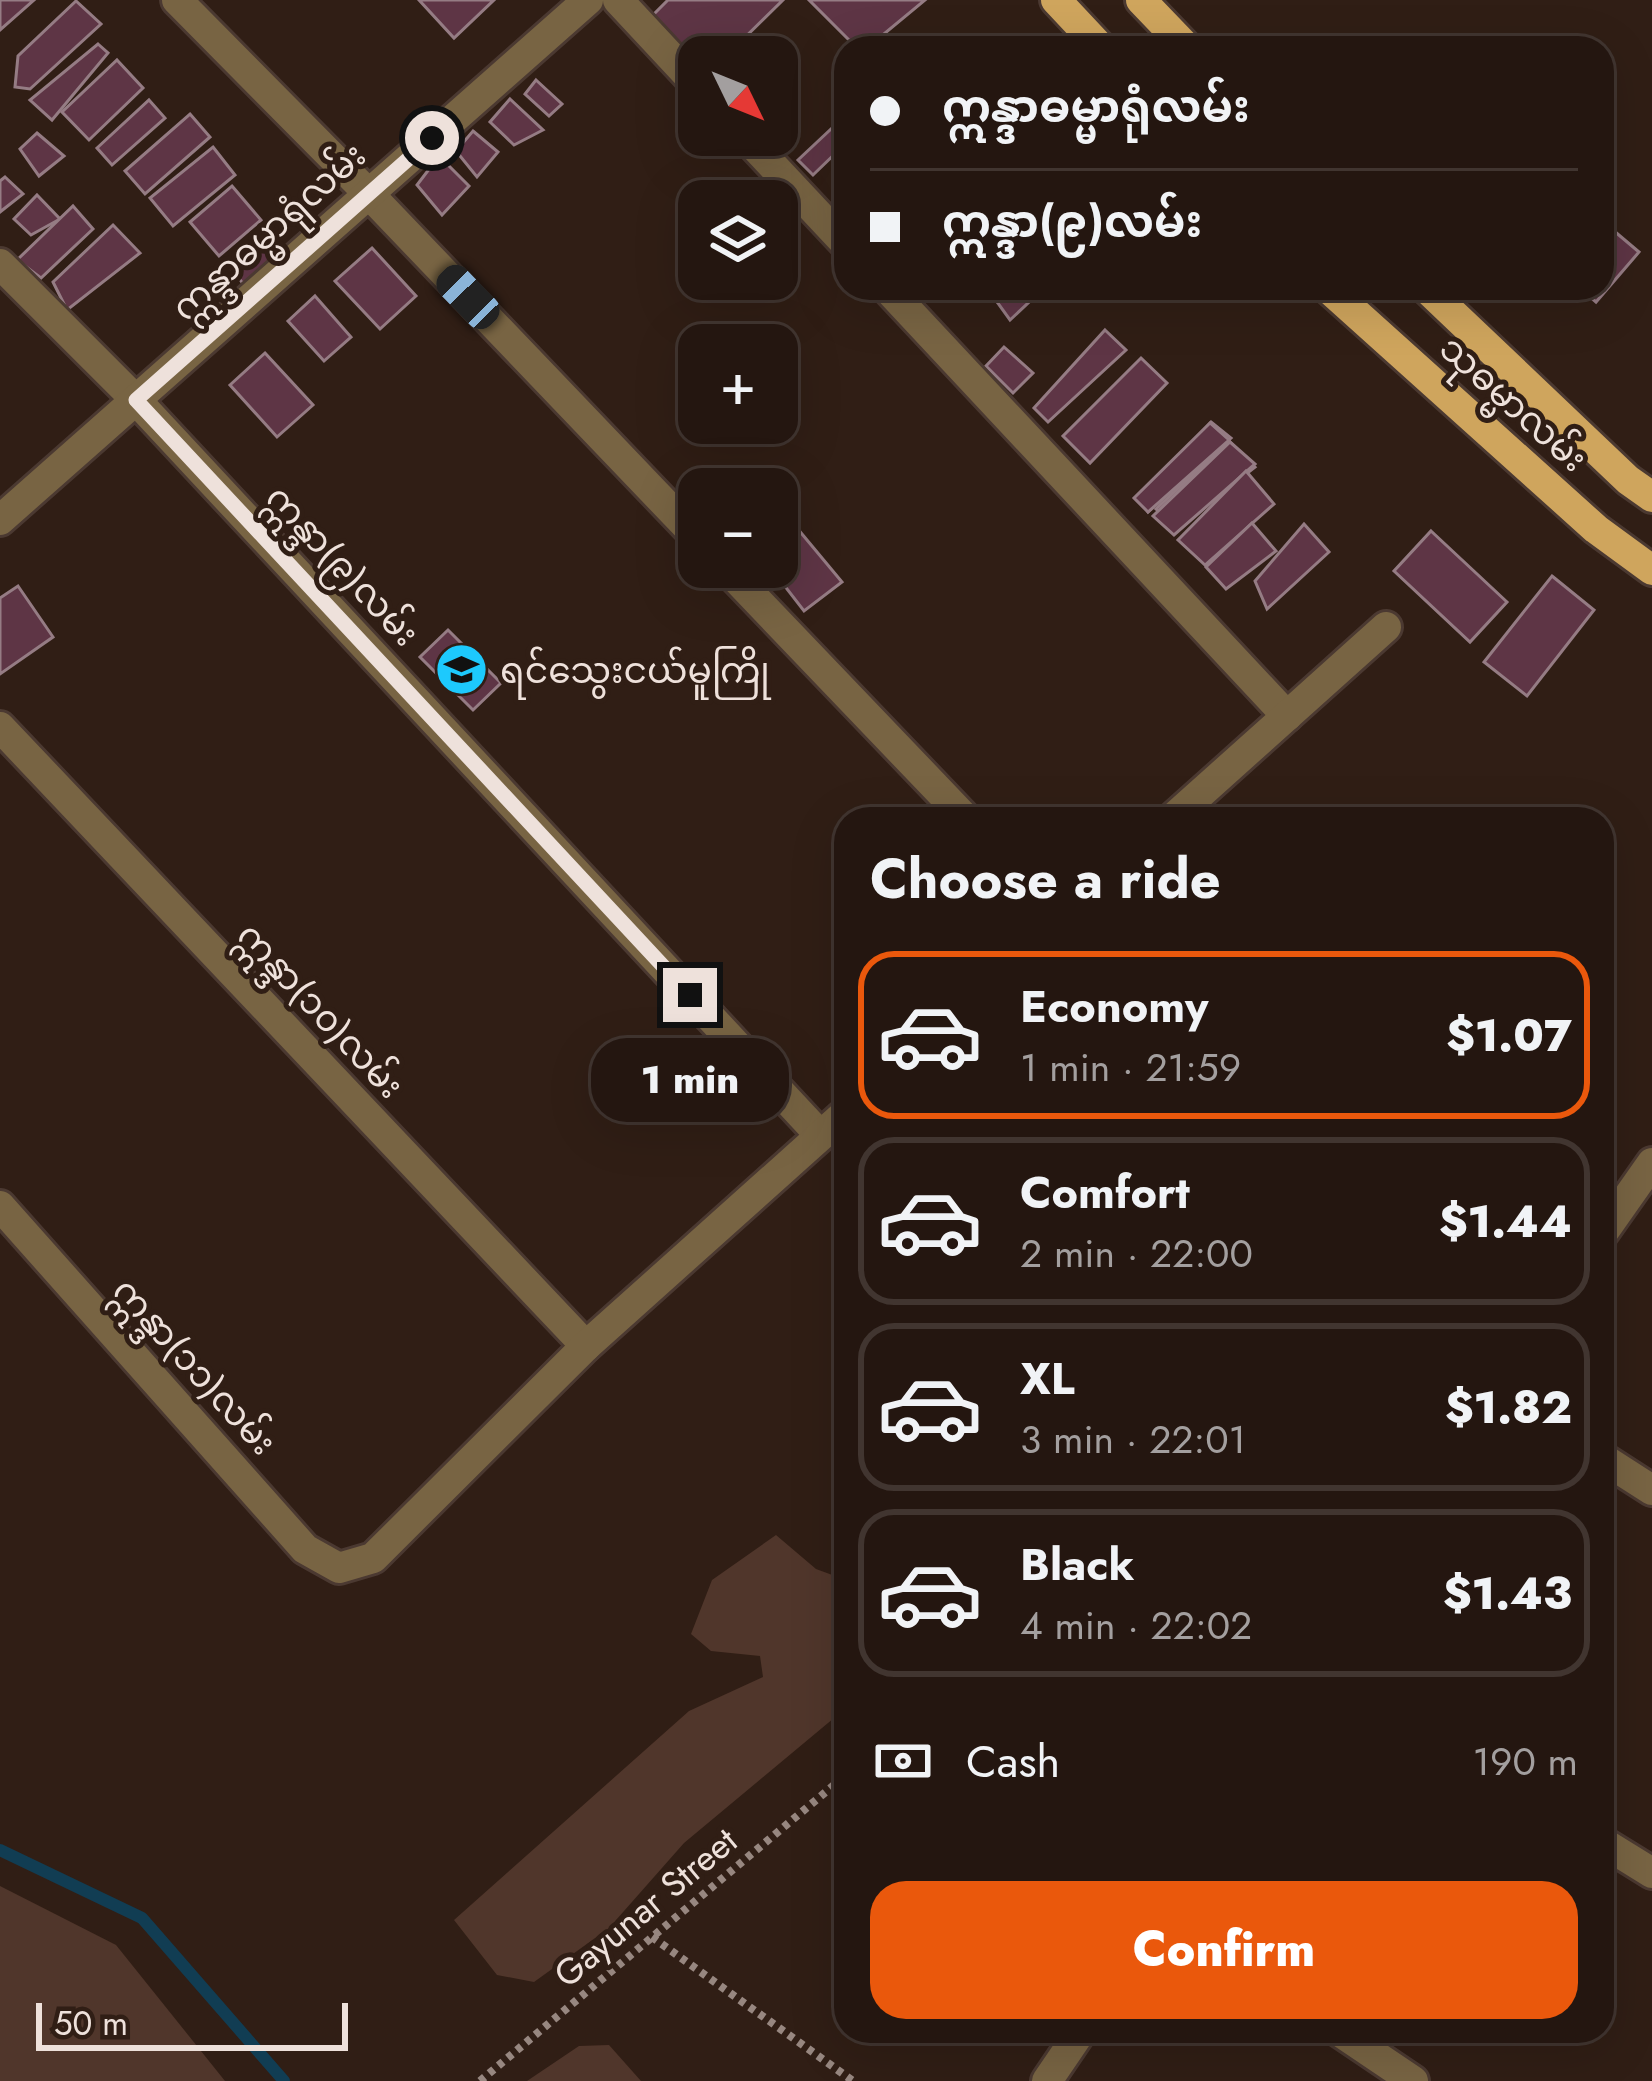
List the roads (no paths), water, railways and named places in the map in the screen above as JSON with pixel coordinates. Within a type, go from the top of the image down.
[{"type":"main road","points":[[1056,0],[1090,36]]},
{"type":"main road","points":[[1141,0],[1175,36]]},
{"type":"main road","name":"သုဓမ္မာလမ်း","points":[[1341,300],[1596,530],[1652,570]]},
{"type":"main road","name":"သုဓမ္မာလမ်း","points":[[1439,300],[1628,480],[1652,497]]},
{"type":"street","points":[[177,0],[678,517]]},
{"type":"street","name":"ဣန္ဒာဓမ္မာရုံလမ်း","points":[[0,520],[588,0]]},
{"type":"street","points":[[618,0],[678,64]]},
{"type":"street","points":[[764,156],[834,231]]},
{"type":"street","name":"ဣန္ဒာ(၉)လမ်း","points":[[0,264],[136,400],[820,1135]]},
{"type":"street","points":[[898,300],[1286,716]]},
{"type":"street","points":[[745,588],[955,807]]},
{"type":"street","points":[[1185,807],[1386,627]]},
{"type":"street","name":"ဣန္ဒာ(၁၀)လမ်း","points":[[0,727],[586,1346]]},
{"type":"street","points":[[586,1346],[834,1123]]},
{"type":"street","points":[[1614,1217],[1652,1163]]},
{"type":"street","name":"ဣန္ဒာ(၁၁)လမ်း","points":[[0,1205],[305,1549],[339,1568],[373,1558],[586,1346]]},
{"type":"street","points":[[1614,1466],[1652,1490]]},
{"type":"street","points":[[1614,1849],[1652,1873]]},
{"type":"street","points":[[1047,2081],[1073,2043]]},
{"type":"street","points":[[1357,2043],[1413,2081]]},
{"type":"waterway","points":[[0,1850],[142,1918],[284,2081]]},
{"type":"place","name":"ရင်သွေးငယ်မူကြို","points":[[461,670]]}]
